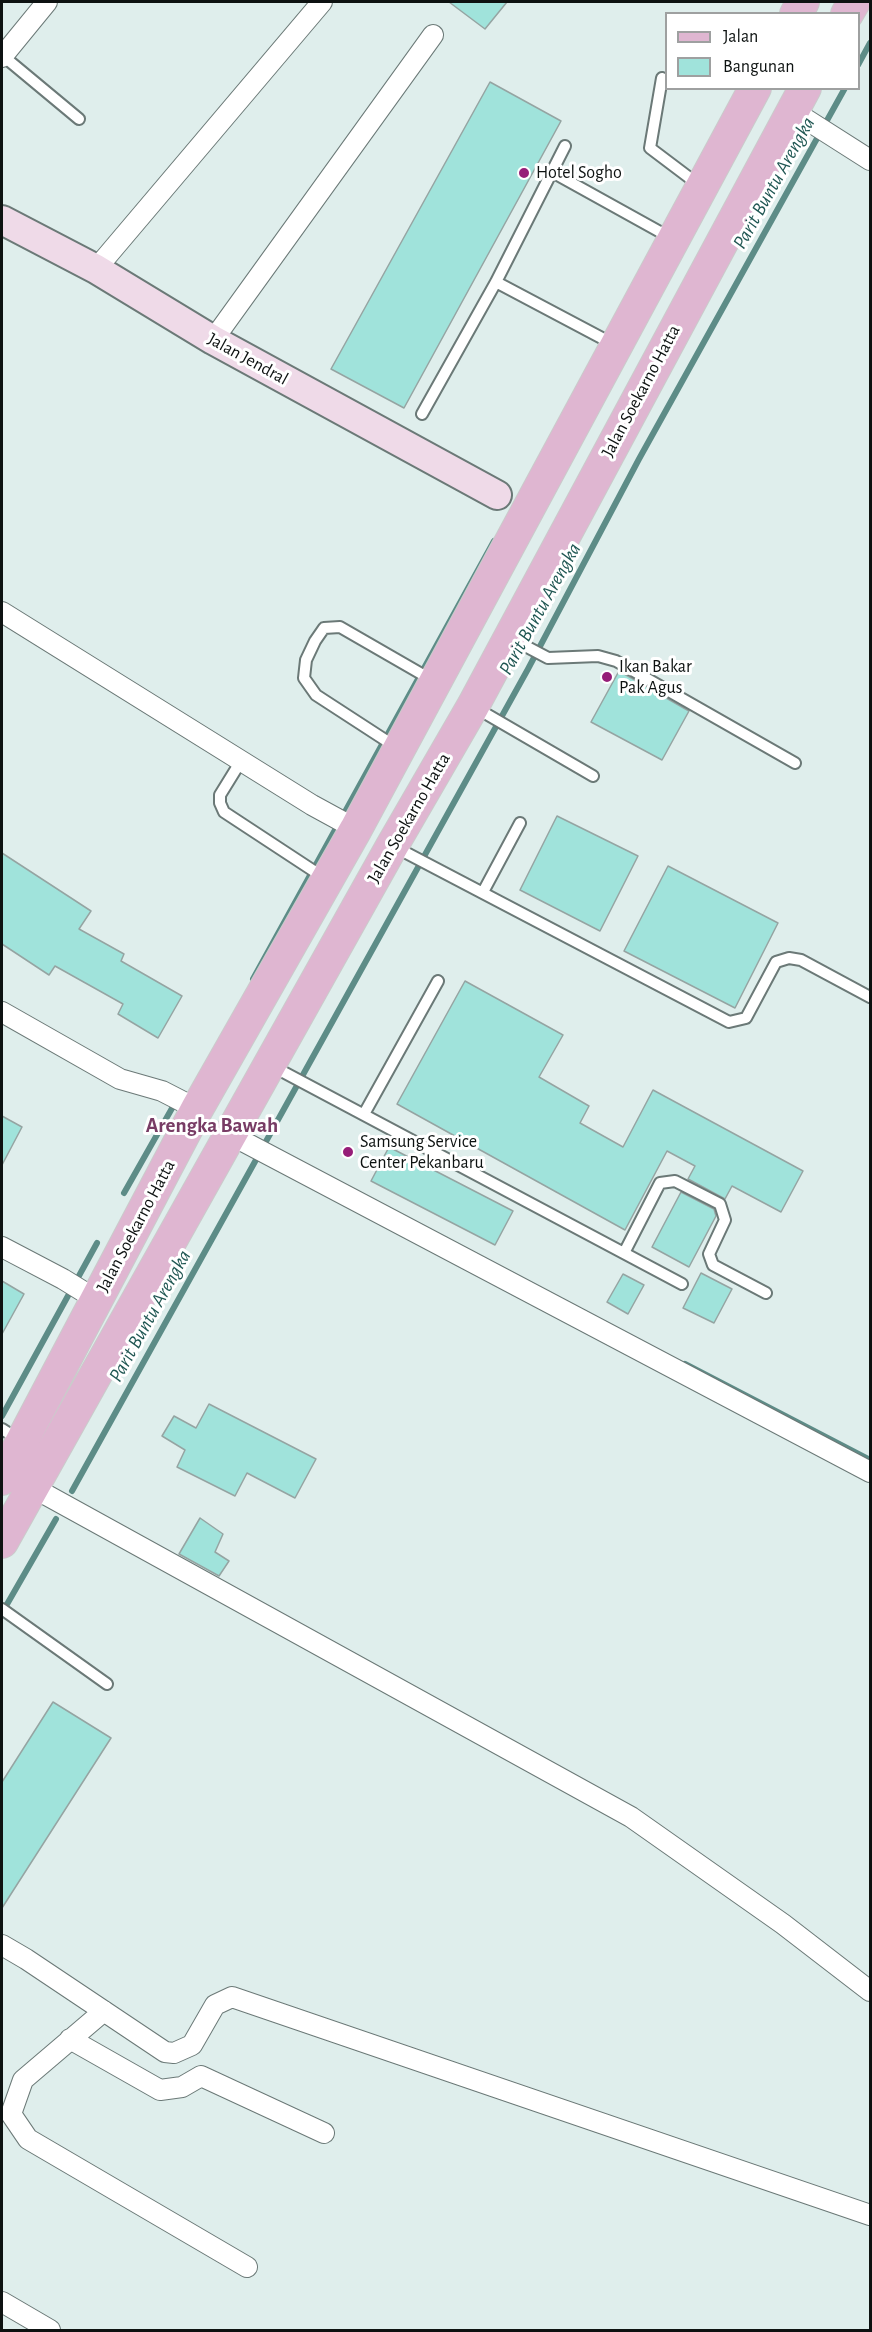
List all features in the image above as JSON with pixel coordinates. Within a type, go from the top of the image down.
[{"type":"main road","name":"Jalan Soekarno Hatta","points":[[2,1479],[12,1435],[91,1296],[190,1105],[327,880],[348,825],[389,743],[616,346],[754,90]]},
{"type":"main road","name":"Jalan Soekarno Hatta","points":[[2,1542],[231,1136],[281,1071],[521,643],[811,115]]},
{"type":"main road","name":"Jalan Jendral","points":[[2,220],[96,269],[213,340],[497,495]]},
{"type":"street","points":[[2,56],[46,2]]},
{"type":"street","points":[[96,269],[322,2]]},
{"type":"street","points":[[213,340],[433,35]]},
{"type":"street","points":[[811,115],[870,160]]},
{"type":"street","points":[[2,612],[312,805],[348,825]]},
{"type":"street","points":[[2,1012],[120,1079],[145,1085],[190,1105]]},
{"type":"street","points":[[231,1136],[870,1472]]},
{"type":"street","points":[[2,1247],[91,1296]]},
{"type":"street","points":[[32,1487],[631,1817],[783,1924],[870,1991]]},
{"type":"street","points":[[2,1946],[104,2010],[165,2052],[174,2053],[192,2045],[215,2005],[222,1999],[232,1997],[247,2000],[870,2215]]},
{"type":"street","points":[[104,2010],[23,2080],[11,2114],[28,2139],[247,2267]]},
{"type":"street","points":[[70,2039],[160,2090],[182,2087],[201,2076],[324,2133]]},
{"type":"street","points":[[2,2302],[50,2331]]},
{"type":"lane","points":[[2,56],[79,119]]},
{"type":"lane","points":[[662,78],[650,148],[702,186]]},
{"type":"lane","points":[[422,414],[496,282],[565,146]]},
{"type":"lane","points":[[552,172],[662,233]]},
{"type":"lane","points":[[496,282],[616,346]]},
{"type":"lane","points":[[389,743],[316,695],[304,678],[306,660],[315,640],[324,628],[340,627],[426,677]]},
{"type":"lane","points":[[521,643],[548,658],[598,656],[616,660],[795,763]]},
{"type":"lane","points":[[482,711],[593,776]]},
{"type":"lane","points":[[241,761],[220,795],[220,803],[224,812],[327,880]]},
{"type":"lane","points":[[483,892],[520,823]]},
{"type":"lane","points":[[404,851],[729,1022],[746,1018],[776,962],[789,958],[801,960],[870,998]]},
{"type":"lane","points":[[364,1114],[438,981]]},
{"type":"lane","points":[[281,1071],[682,1284]]},
{"type":"lane","points":[[624,1253],[660,1183],[675,1181],[720,1204],[725,1220],[709,1254],[713,1265],[766,1293]]},
{"type":"lane","points":[[2,1609],[107,1684]]},
{"type":"building","points":[[449,2],[507,2],[485,29]]},
{"type":"building","points":[[490,82],[561,121],[404,408],[331,369]]},
{"type":"building","points":[[619,671],[689,711],[662,760],[591,722]]},
{"type":"building","points":[[557,816],[638,856],[600,931],[520,890]]},
{"type":"building","points":[[2,853],[91,911],[79,929],[124,954],[121,961],[182,996],[158,1038],[118,1014],[123,1004],[55,966],[49,975],[2,944]]},
{"type":"building","points":[[668,866],[778,923],[735,1008],[624,951]]},
{"type":"building","points":[[465,981],[563,1035],[539,1077],[589,1106],[580,1123],[623,1147],[653,1090],[803,1171],[781,1212],[732,1186],[725,1199],[688,1179],[695,1166],[667,1151],[625,1230],[397,1104]]},
{"type":"building","points":[[2,1116],[22,1127],[2,1165]]},
{"type":"building","points":[[389,1147],[513,1211],[495,1245],[371,1181]]},
{"type":"building","points":[[681,1192],[714,1209],[716,1216],[689,1267],[652,1247]]},
{"type":"building","points":[[701,1273],[732,1289],[714,1323],[683,1308]]},
{"type":"building","points":[[623,1274],[644,1285],[628,1314],[607,1302]]},
{"type":"building","points":[[2,1281],[24,1294],[2,1334]]},
{"type":"building","points":[[209,1404],[316,1459],[295,1498],[247,1473],[235,1496],[177,1467],[185,1450],[162,1436],[174,1416],[196,1428]]},
{"type":"building","points":[[200,1518],[223,1534],[215,1552],[229,1561],[219,1576],[179,1554]]},
{"type":"building","points":[[53,1702],[111,1738],[2,1908],[2,1782]]},
{"type":"waterway","name":"Parit Buntu Arengka","points":[[860,61],[870,43]]},
{"type":"waterway","name":"Parit Buntu Arengka","points":[[264,1145],[528,669],[639,459],[844,90]]},
{"type":"waterway","name":"Parit Buntu Arengka","points":[[253,979],[494,541]]},
{"type":"waterway","name":"Parit Buntu Arengka","points":[[124,1193],[175,1103]]},
{"type":"waterway","name":"Parit Buntu Arengka","points":[[72,1491],[257,1158]]},
{"type":"waterway","name":"Parit Buntu Arengka","points":[[2,1416],[97,1243]]},
{"type":"waterway","points":[[685,1364],[870,1460]]},
{"type":"waterway","name":"Parit Buntu Arengka","points":[[6,1606],[56,1519]]},
{"type":"place","name":"Hotel Sogho","points":[[524,173]]},
{"type":"place","name":"Ikan Bakar Pak Agus","points":[[607,677]]},
{"type":"place","name":"Samsung Service Center Pekanbaru","points":[[348,1152]]},
{"type":"district","name":"Arengka Bawah","points":[[212,1126]]}]
